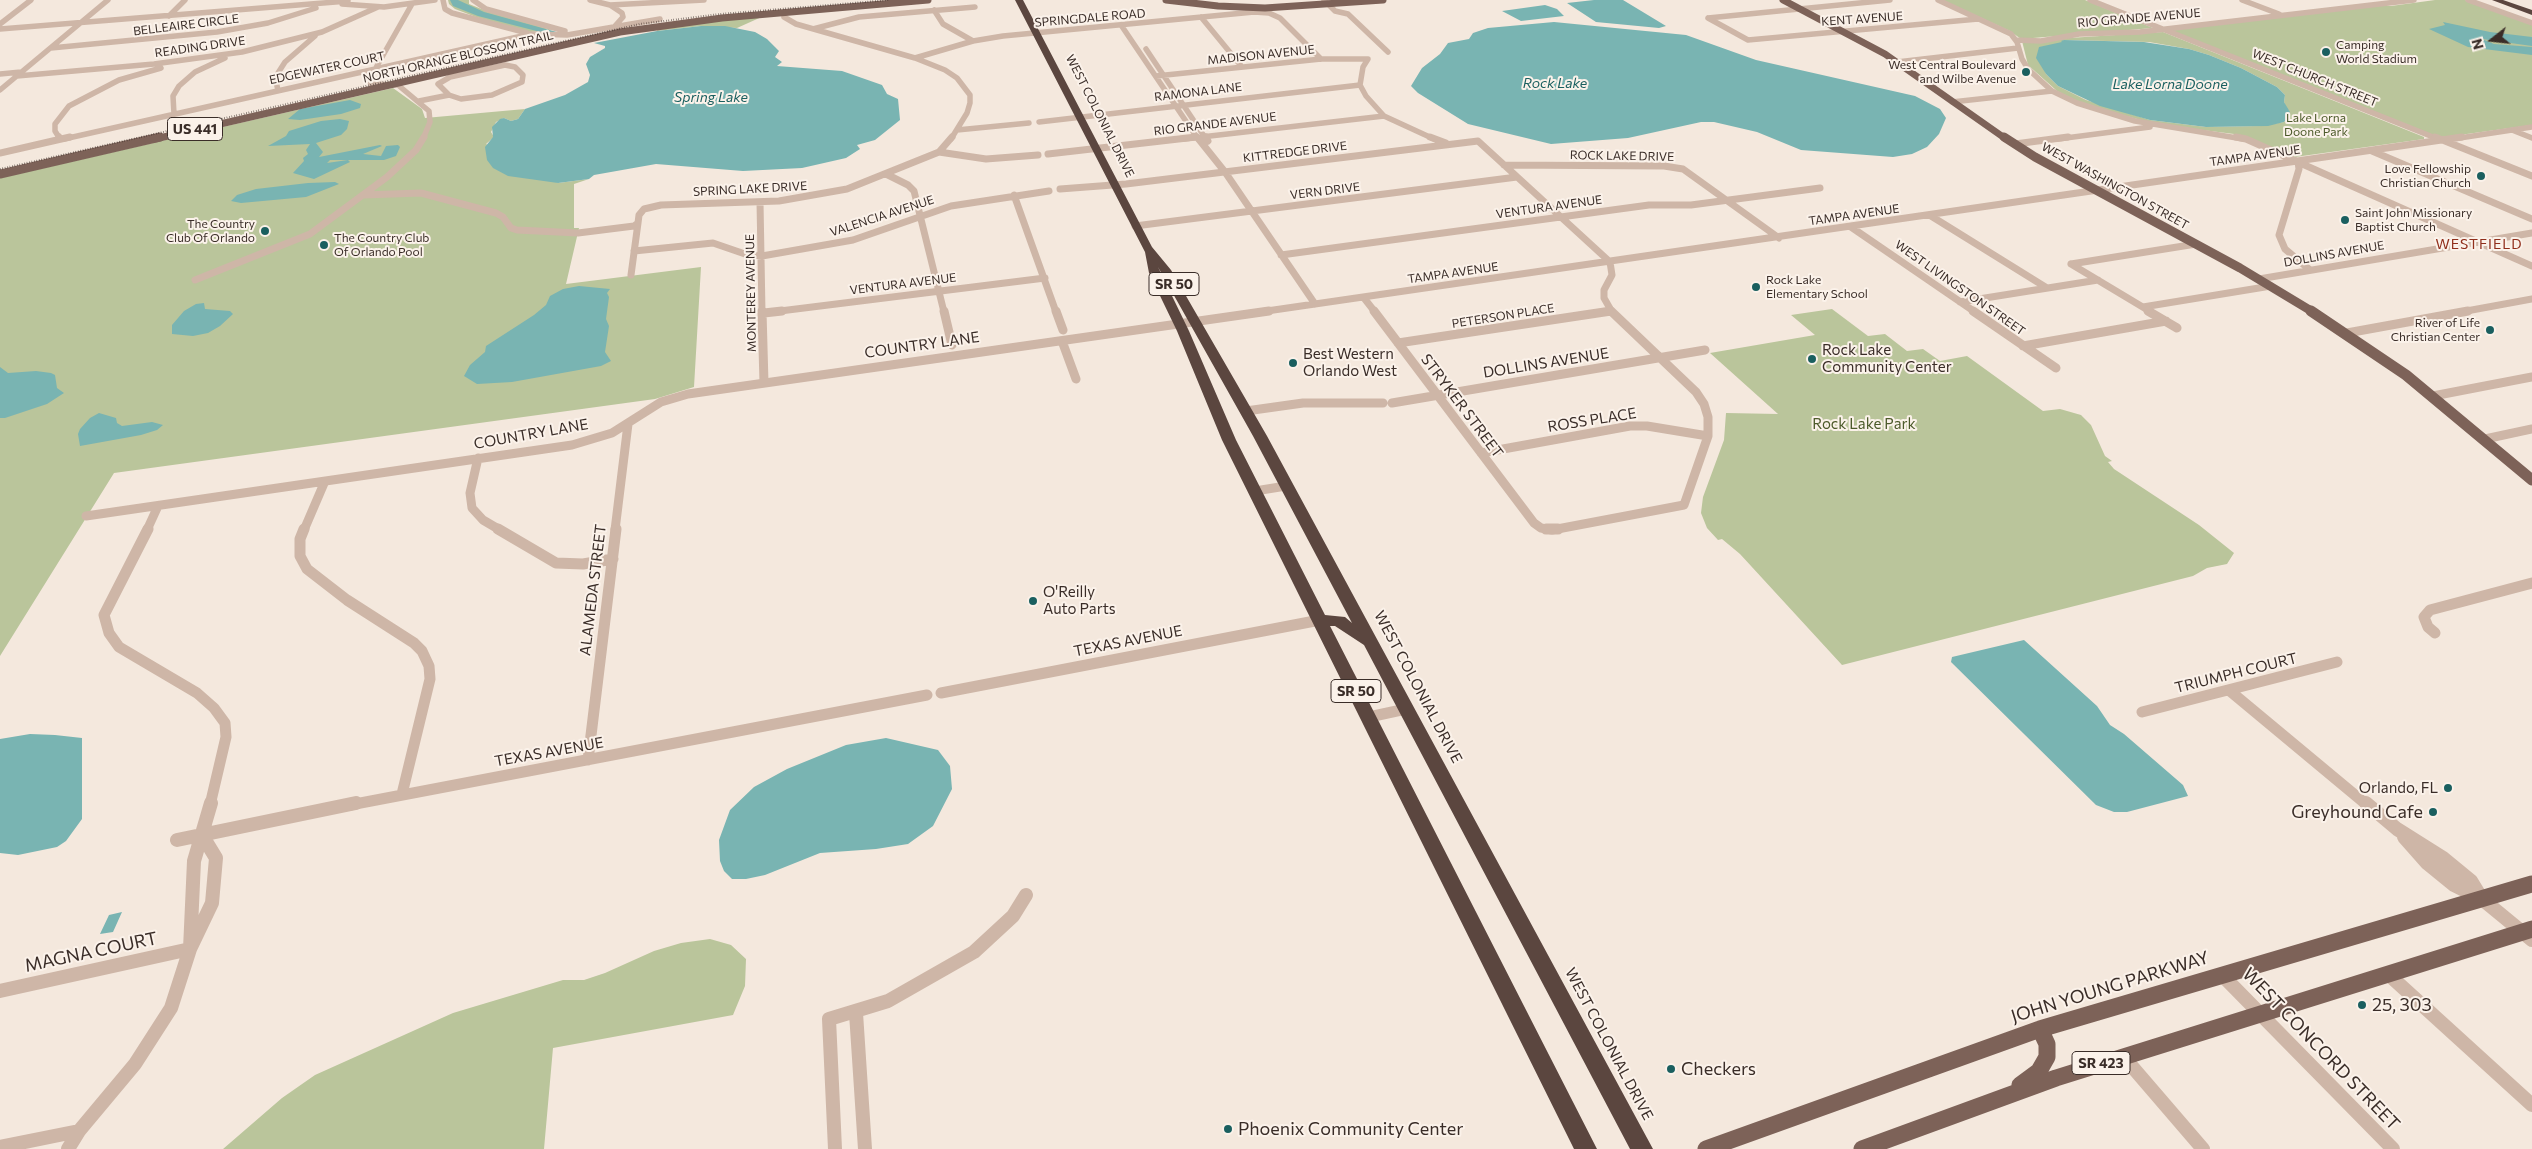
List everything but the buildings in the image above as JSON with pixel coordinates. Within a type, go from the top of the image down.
[{"type":"highway","points":[[2498,0],[2532,13]]},
{"type":"highway","points":[[2514,0],[2532,6]]},
{"type":"highway","name":"WEST COLONIAL DRIVE","points":[[1020,1],[1148,250],[1166,270],[1187,323],[1226,434],[1586,1149]]},
{"type":"highway","name":"WEST COLONIAL DRIVE","points":[[1187,323],[1246,411],[1642,1149]]},
{"type":"highway","points":[[1320,620],[1339,621],[1372,646]]},
{"type":"main road","name":"NORTH ORANGE BLOSSOM TRAIL","points":[[0,174],[587,39],[660,26],[722,18],[928,0]]},
{"type":"main road","points":[[1166,0],[1208,6],[1277,8],[1327,2],[1383,0]]},
{"type":"main road","name":"WEST WASHINGTON STREET","points":[[1783,0],[1844,31],[1898,62],[1952,102],[2015,144],[2096,191],[2259,279],[2347,333],[2433,396],[2532,480]]},
{"type":"main road","name":"JOHN YOUNG PARKWAY","points":[[1706,1149],[2040,1029],[2532,884]]},
{"type":"main road","name":"SR 423","points":[[1862,1149],[2010,1093],[2122,1056],[2388,974],[2529,934]]},
{"type":"main road","points":[[2010,1093],[2040,1071],[2047,1058],[2047,1044],[2040,1029]]},
{"type":"street","points":[[0,24],[31,0]]},
{"type":"street","points":[[0,90],[108,0]]},
{"type":"street","points":[[169,16],[185,0]]},
{"type":"street","points":[[251,9],[259,0]]},
{"type":"street","points":[[336,2],[378,7],[435,0]]},
{"type":"street","points":[[443,0],[445,9],[452,13],[531,34]]},
{"type":"street","points":[[473,0],[474,3],[486,9],[575,34]]},
{"type":"street","points":[[590,0],[610,5],[641,5],[704,0]]},
{"type":"street","points":[[1801,9],[1890,0]]},
{"type":"street","points":[[1938,0],[2011,34],[2016,40],[2022,59],[2028,69],[2052,90],[2093,110],[2158,126],[2238,137],[2532,266]]},
{"type":"street","name":"WEST CHURCH STREET","points":[[2090,0],[2532,176]]},
{"type":"street","points":[[2242,0],[2282,15]]},
{"type":"street","name":"RIO GRANDE AVENUE","points":[[2016,40],[2041,41],[2072,35],[2160,29],[2414,0]]},
{"type":"street","points":[[2468,0],[2532,23]]},
{"type":"street","points":[[336,2],[347,1],[360,6]]},
{"type":"street","name":"BELLEAIRE CIRCLE","points":[[50,48],[173,38],[235,30],[281,19],[321,4],[336,2]]},
{"type":"street","points":[[1327,2],[1336,11],[1348,14],[1388,52]]},
{"type":"street","points":[[0,29],[321,4]]},
{"type":"street","points":[[195,280],[305,237],[406,161],[423,140],[430,122],[430,114],[416,99],[398,85],[370,83],[369,80],[412,4]]},
{"type":"street","points":[[610,5],[622,12],[623,17],[615,26]]},
{"type":"street","points":[[1208,6],[1201,14],[1201,17],[1242,67]]},
{"type":"street","name":"READING DRIVE","points":[[0,74],[156,66],[242,52],[322,32],[378,7]]},
{"type":"street","points":[[814,29],[859,17],[975,7]]},
{"type":"street","name":"KENT AVENUE","points":[[1801,9],[1708,18],[1748,40],[1979,18]]},
{"type":"street","points":[[934,10],[943,24],[973,41]]},
{"type":"street","name":"SPRINGDALE ROAD","points":[[915,58],[973,41],[1201,17],[1269,13],[1281,18],[1321,59]]},
{"type":"street","name":"SPRING LAKE DRIVE","points":[[638,223],[641,212],[653,206],[760,202],[822,195],[847,189],[939,152],[957,130],[970,103],[970,95],[965,86],[945,70],[915,58],[791,22],[784,17]]},
{"type":"street","name":"EDGEWATER COURT","points":[[0,152],[531,34],[561,36],[660,18]]},
{"type":"street","points":[[1129,24],[1205,136],[1225,172]]},
{"type":"street","points":[[1121,25],[1197,137],[1225,172],[1315,304]]},
{"type":"street","points":[[278,90],[276,82],[278,73],[304,44],[322,32]]},
{"type":"street","points":[[285,42],[304,44]]},
{"type":"street","points":[[1898,62],[2018,48]]},
{"type":"street","points":[[174,114],[174,96],[186,78],[207,66],[242,52]]},
{"type":"street","name":"MADISON AVENUE","points":[[1156,76],[1321,59],[1368,59],[1363,67],[1360,85]]},
{"type":"street","points":[[60,139],[56,132],[56,124],[60,115],[68,106],[110,84],[156,66]]},
{"type":"street","points":[[416,99],[446,93],[466,99],[502,93],[522,82],[523,75],[512,66],[486,68],[443,79],[438,84],[446,93]]},
{"type":"street","points":[[1360,85],[1366,96],[1384,116],[1418,133],[1449,145]]},
{"type":"street","name":"RAMONA LANE","points":[[1039,122],[1360,85]]},
{"type":"street","points":[[1952,102],[2052,90]]},
{"type":"street","name":"RIO GRANDE AVENUE","points":[[1048,154],[1384,116]]},
{"type":"street","points":[[957,130],[1029,123]]},
{"type":"street","points":[[2015,144],[2158,126]]},
{"type":"street","name":"TAMPA AVENUE","points":[[1187,323],[2532,127]]},
{"type":"street","points":[[2511,130],[2532,138]]},
{"type":"street","name":"KITTREDGE DRIVE","points":[[1114,184],[1478,141],[1504,165]]},
{"type":"street","points":[[2370,150],[2532,219]]},
{"type":"street","points":[[939,152],[968,158],[986,159],[1038,155]]},
{"type":"street","points":[[2298,162],[2299,169],[2280,235],[2285,248],[2310,270]]},
{"type":"street","points":[[1504,165],[1610,262],[1612,275],[1604,290],[1604,298],[1612,311],[1696,392],[1704,404],[1708,418],[1708,436]]},
{"type":"street","name":"ROCK LAKE DRIVE","points":[[1504,165],[1673,167],[1687,172],[1778,238]]},
{"type":"street","points":[[886,174],[914,190],[952,345]]},
{"type":"street","name":"VERN DRIVE","points":[[1136,226],[1517,178]]},
{"type":"street","points":[[1060,189],[1114,184]]},
{"type":"street","name":"VENTURA AVENUE","points":[[1281,255],[1649,204],[1692,205],[1820,188]]},
{"type":"street","name":"VALENCIA AVENUE","points":[[634,251],[713,243],[745,254],[762,256],[853,240],[951,206],[1049,191]]},
{"type":"street","points":[[363,195],[421,193],[496,213],[503,217],[511,228],[526,232],[578,233],[630,227],[638,223]]},
{"type":"street","points":[[1014,195],[1064,330]]},
{"type":"street","name":"MONTEREY AVENUE","points":[[760,202],[764,313],[764,383]]},
{"type":"street","points":[[1931,216],[2047,288]]},
{"type":"street","points":[[631,275],[638,223]]},
{"type":"street","name":"WEST LIVINGSTON STREET","points":[[1851,227],[2056,368]]},
{"type":"street","name":"DOLLINS AVENUE","points":[[2259,279],[2532,233]]},
{"type":"street","points":[[2177,328],[2071,264],[2196,244]]},
{"type":"street","name":"VENTURA AVENUE","points":[[764,313],[1045,278]]},
{"type":"street","points":[[1960,302],[2098,280]]},
{"type":"street","name":"DOLLINS AVENUE","points":[[2143,307],[2271,286]]},
{"type":"street","name":"STRYKER STREET","points":[[1364,298],[1534,523],[1540,528],[1552,530],[1684,505],[1708,436]]},
{"type":"street","points":[[2347,333],[2532,299]]},
{"type":"street","name":"PETERSON PLACE","points":[[1398,343],[1612,311]]},
{"type":"street","points":[[2023,346],[2166,321]]},
{"type":"street","name":"COUNTRY LANE","points":[[86,516],[572,445],[599,438],[628,424],[649,408],[674,397],[1187,323]]},
{"type":"street","points":[[1062,341],[1076,379]]},
{"type":"street","name":"DOLLINS AVENUE","points":[[1246,411],[1303,403],[1387,403],[1705,350]]},
{"type":"street","points":[[2433,396],[2532,377]]},
{"type":"street","name":"ALAMEDA STREET","points":[[588,760],[628,424]]},
{"type":"street","name":"ROSS PLACE","points":[[1481,453],[1630,426],[1647,426],[1708,436]]},
{"type":"street","points":[[2485,439],[2532,429]]},
{"type":"street","points":[[478,458],[470,493],[472,508],[483,520],[556,563],[583,564],[613,559]]},
{"type":"street","points":[[325,481],[300,540],[300,556],[307,570],[348,600],[414,643],[422,651],[429,666],[430,679],[402,794]]},
{"type":"street","points":[[1255,491],[1286,486]]},
{"type":"street","points":[[158,506],[139,549],[104,615],[109,632],[119,646],[197,693],[214,708],[225,723],[226,737],[220,764],[194,862],[190,949]]},
{"type":"street","points":[[2435,633],[2428,627],[2424,617],[2430,610],[2532,583]]},
{"type":"street","name":"TEXAS AVENUE","points":[[941,693],[1320,620]]},
{"type":"street","name":"TRIUMPH COURT","points":[[2142,712],[2230,691],[2337,662]]},
{"type":"street","points":[[2230,691],[2397,829],[2427,863],[2454,885],[2482,899],[2529,934]]},
{"type":"street","name":"TEXAS AVENUE","points":[[177,840],[402,794],[927,695]]},
{"type":"street","points":[[1369,717],[1406,709]]},
{"type":"street","points":[[68,1149],[79,1131],[134,1064],[171,1008],[190,949],[212,903],[216,858],[202,835]]},
{"type":"street","points":[[834,1149],[829,1019],[856,1013],[888,1002],[974,952],[1013,916],[1026,895]]},
{"type":"street","name":"MAGNA COURT","points":[[0,991],[190,949]]},
{"type":"street","points":[[2388,974],[2532,1105]]},
{"type":"street","name":"WEST CONCORD STREET","points":[[2222,975],[2393,1149]]},
{"type":"street","points":[[856,1013],[864,1149]]},
{"type":"street","points":[[2122,1056],[2203,1149]]},
{"type":"street","points":[[0,1147],[79,1131]]},
{"type":"green space","points":[[448,0],[469,0],[469,4],[484,10],[552,30],[530,32],[476,17],[455,9],[449,4]]},
{"type":"green space","points":[[1942,0],[2085,0],[2153,28],[2021,39],[2010,31]]},
{"type":"green space","points":[[2435,0],[2465,0],[2532,24],[2532,125],[2445,137],[2434,136],[2170,30],[2376,5],[2391,6]]},
{"type":"green space","points":[[766,15],[737,28],[701,26],[657,31],[658,28]]},
{"type":"green space","name":"Lake Lorna Doone Park","points":[[2163,32],[2424,137],[2424,139],[2295,157],[2234,134],[2155,124],[2083,104],[2057,91],[2028,65],[2022,41]],"holes":[[[2064,40],[2149,42],[2189,49],[2209,55],[2241,68],[2277,87],[2285,95],[2284,102],[2289,116],[2284,122],[2261,126],[2206,127],[2150,120],[2086,100],[2058,86],[2046,74],[2044,69]]]},
{"type":"green space","name":"The Country Club Of Orlando","points":[[393,88],[422,109],[425,118],[525,109],[518,119],[511,121],[504,118],[496,122],[491,132],[494,137],[486,144],[558,183],[589,179],[574,184],[574,228],[579,228],[566,284],[701,267],[694,387],[655,399],[114,473],[0,656],[0,178]]},
{"type":"green space","name":"Rock Lake Park","points":[[1832,309],[1868,336],[1885,334],[1907,351],[1923,349],[1940,361],[1967,356],[2043,411],[2060,409],[2081,415],[2091,425],[2105,456],[2112,461],[2108,462],[2114,469],[2199,525],[2234,553],[2227,564],[2207,568],[2193,576],[1842,665],[1740,554],[1722,539],[1718,540],[1707,528],[1701,513],[1703,497],[1724,440],[1726,413],[1778,414],[1710,353],[1815,335],[1791,315]]},
{"type":"green space","points":[[710,939],[731,945],[746,959],[745,986],[733,1015],[553,1048],[544,1149],[223,1149],[282,1098],[315,1075],[453,1013],[563,980],[584,980],[605,973],[654,951],[681,943]]},
{"type":"water","points":[[1594,0],[1623,0],[1666,26],[1659,28],[1596,22],[1567,3]]},
{"type":"water","points":[[1545,5],[1557,9],[1564,16],[1521,21],[1502,11]]},
{"type":"water","name":"Rock Lake","points":[[1554,22],[1686,35],[1756,60],[1915,96],[1940,109],[1946,118],[1939,134],[1927,147],[1912,154],[1893,157],[1801,150],[1757,132],[1714,122],[1701,122],[1628,138],[1551,144],[1468,124],[1418,93],[1411,86],[1422,68],[1440,54],[1448,43],[1469,39],[1473,33],[1488,28]]},
{"type":"water","points":[[2443,22],[2490,32],[2532,37],[2532,46],[2482,39],[2494,44],[2532,47],[2532,55],[2468,47],[2429,29],[2445,25]]},
{"type":"water","name":"Spring Lake","points":[[701,26],[725,26],[755,32],[767,39],[779,51],[775,57],[782,62],[777,66],[842,71],[882,85],[887,94],[898,99],[900,120],[875,140],[857,145],[860,149],[846,158],[802,168],[743,171],[656,164],[594,175],[589,179],[558,183],[508,176],[493,168],[487,160],[485,147],[493,137],[492,127],[500,119],[504,118],[511,121],[518,119],[525,109],[565,95],[588,82],[590,75],[586,64],[590,57],[605,48],[605,46],[594,43],[657,31]]},
{"type":"water","name":"Lake Lorna Doone","points":[[2064,40],[2144,42],[2189,49],[2209,55],[2241,68],[2277,87],[2285,95],[2284,102],[2290,112],[2289,116],[2284,122],[2268,126],[2206,127],[2150,120],[2100,106],[2058,86],[2046,74],[2036,58],[2039,47]]},
{"type":"water","points":[[350,100],[361,104],[360,108],[341,114],[300,120],[288,119],[300,109]]},
{"type":"water","points":[[340,119],[349,121],[347,129],[341,135],[316,143],[323,152],[319,157],[380,145],[382,146],[363,154],[381,156],[386,146],[398,145],[400,147],[396,156],[384,160],[348,160],[350,162],[314,179],[293,173],[304,161],[303,158],[308,154],[306,150],[310,144],[268,146],[286,136],[289,131],[321,121]],"holes":[[[330,160],[348,160],[327,163]]]},
{"type":"water","points":[[335,182],[339,184],[306,197],[241,203],[231,201],[237,195],[256,189]]},
{"type":"water","points":[[579,286],[610,289],[607,293],[609,297],[606,319],[609,326],[605,352],[611,361],[601,366],[512,382],[477,384],[464,376],[470,365],[485,352],[486,346],[534,315],[546,305],[550,296],[563,289]]},
{"type":"water","points":[[204,303],[205,309],[230,311],[233,314],[220,326],[208,333],[193,336],[172,334],[172,325],[184,311],[196,304]]},
{"type":"water","points":[[0,367],[8,373],[36,371],[51,373],[55,375],[57,388],[64,393],[47,404],[0,418]]},
{"type":"water","points":[[99,413],[116,418],[117,423],[122,426],[152,422],[163,425],[157,430],[141,435],[80,446],[78,434],[80,429],[90,418]]},
{"type":"water","points":[[2024,640],[2097,706],[2110,725],[2124,734],[2183,785],[2188,796],[2127,812],[2114,812],[2096,805],[1951,662],[1952,657]]},
{"type":"water","points":[[30,734],[82,738],[82,819],[66,841],[57,847],[18,855],[0,853],[0,739]]},
{"type":"water","points":[[886,738],[938,750],[950,766],[952,789],[933,826],[908,844],[876,849],[820,853],[765,875],[746,879],[732,879],[724,871],[720,861],[719,840],[730,810],[754,787],[787,769],[846,745]]},
{"type":"water","points":[[122,912],[113,932],[100,934],[109,915]]},
{"type":"waterway","points":[[454,0],[456,4],[481,14],[560,34]]},
{"type":"railway","points":[[0,169],[640,24],[720,14],[889,0]]},
{"type":"place","name":"Camping World Stadium","points":[[2326,52]]},
{"type":"place","name":"West Central Boulevard and Wilbe Avenue","points":[[2026,72]]},
{"type":"place","name":"Love Fellowship Christian Church","points":[[2481,176]]},
{"type":"place","name":"Saint John Missionary Baptist Church","points":[[2345,220]]},
{"type":"place","name":"The Country Club Of Orlando","points":[[265,231]]},
{"type":"place","name":"The Country Club Of Orlando Pool","points":[[324,245]]},
{"type":"place","name":"Rock Lake Elementary School","points":[[1756,287]]},
{"type":"place","name":"River of Life Christian Center","points":[[2490,330]]},
{"type":"place","name":"Rock Lake Community Center","points":[[1812,359]]},
{"type":"place","name":"Best Western Orlando West","points":[[1293,363]]},
{"type":"place","name":"O'Reilly Auto Parts","points":[[1033,601]]},
{"type":"place","name":"Orlando, FL","points":[[2448,788]]},
{"type":"place","name":"Greyhound Cafe","points":[[2433,812]]},
{"type":"place","name":"25, 303","points":[[2362,1005]]},
{"type":"place","name":"Checkers","points":[[1671,1069]]},
{"type":"place","name":"Phoenix Community Center","points":[[1228,1129]]},
{"type":"district","name":"WESTFIELD","points":[[2479,244]]}]
